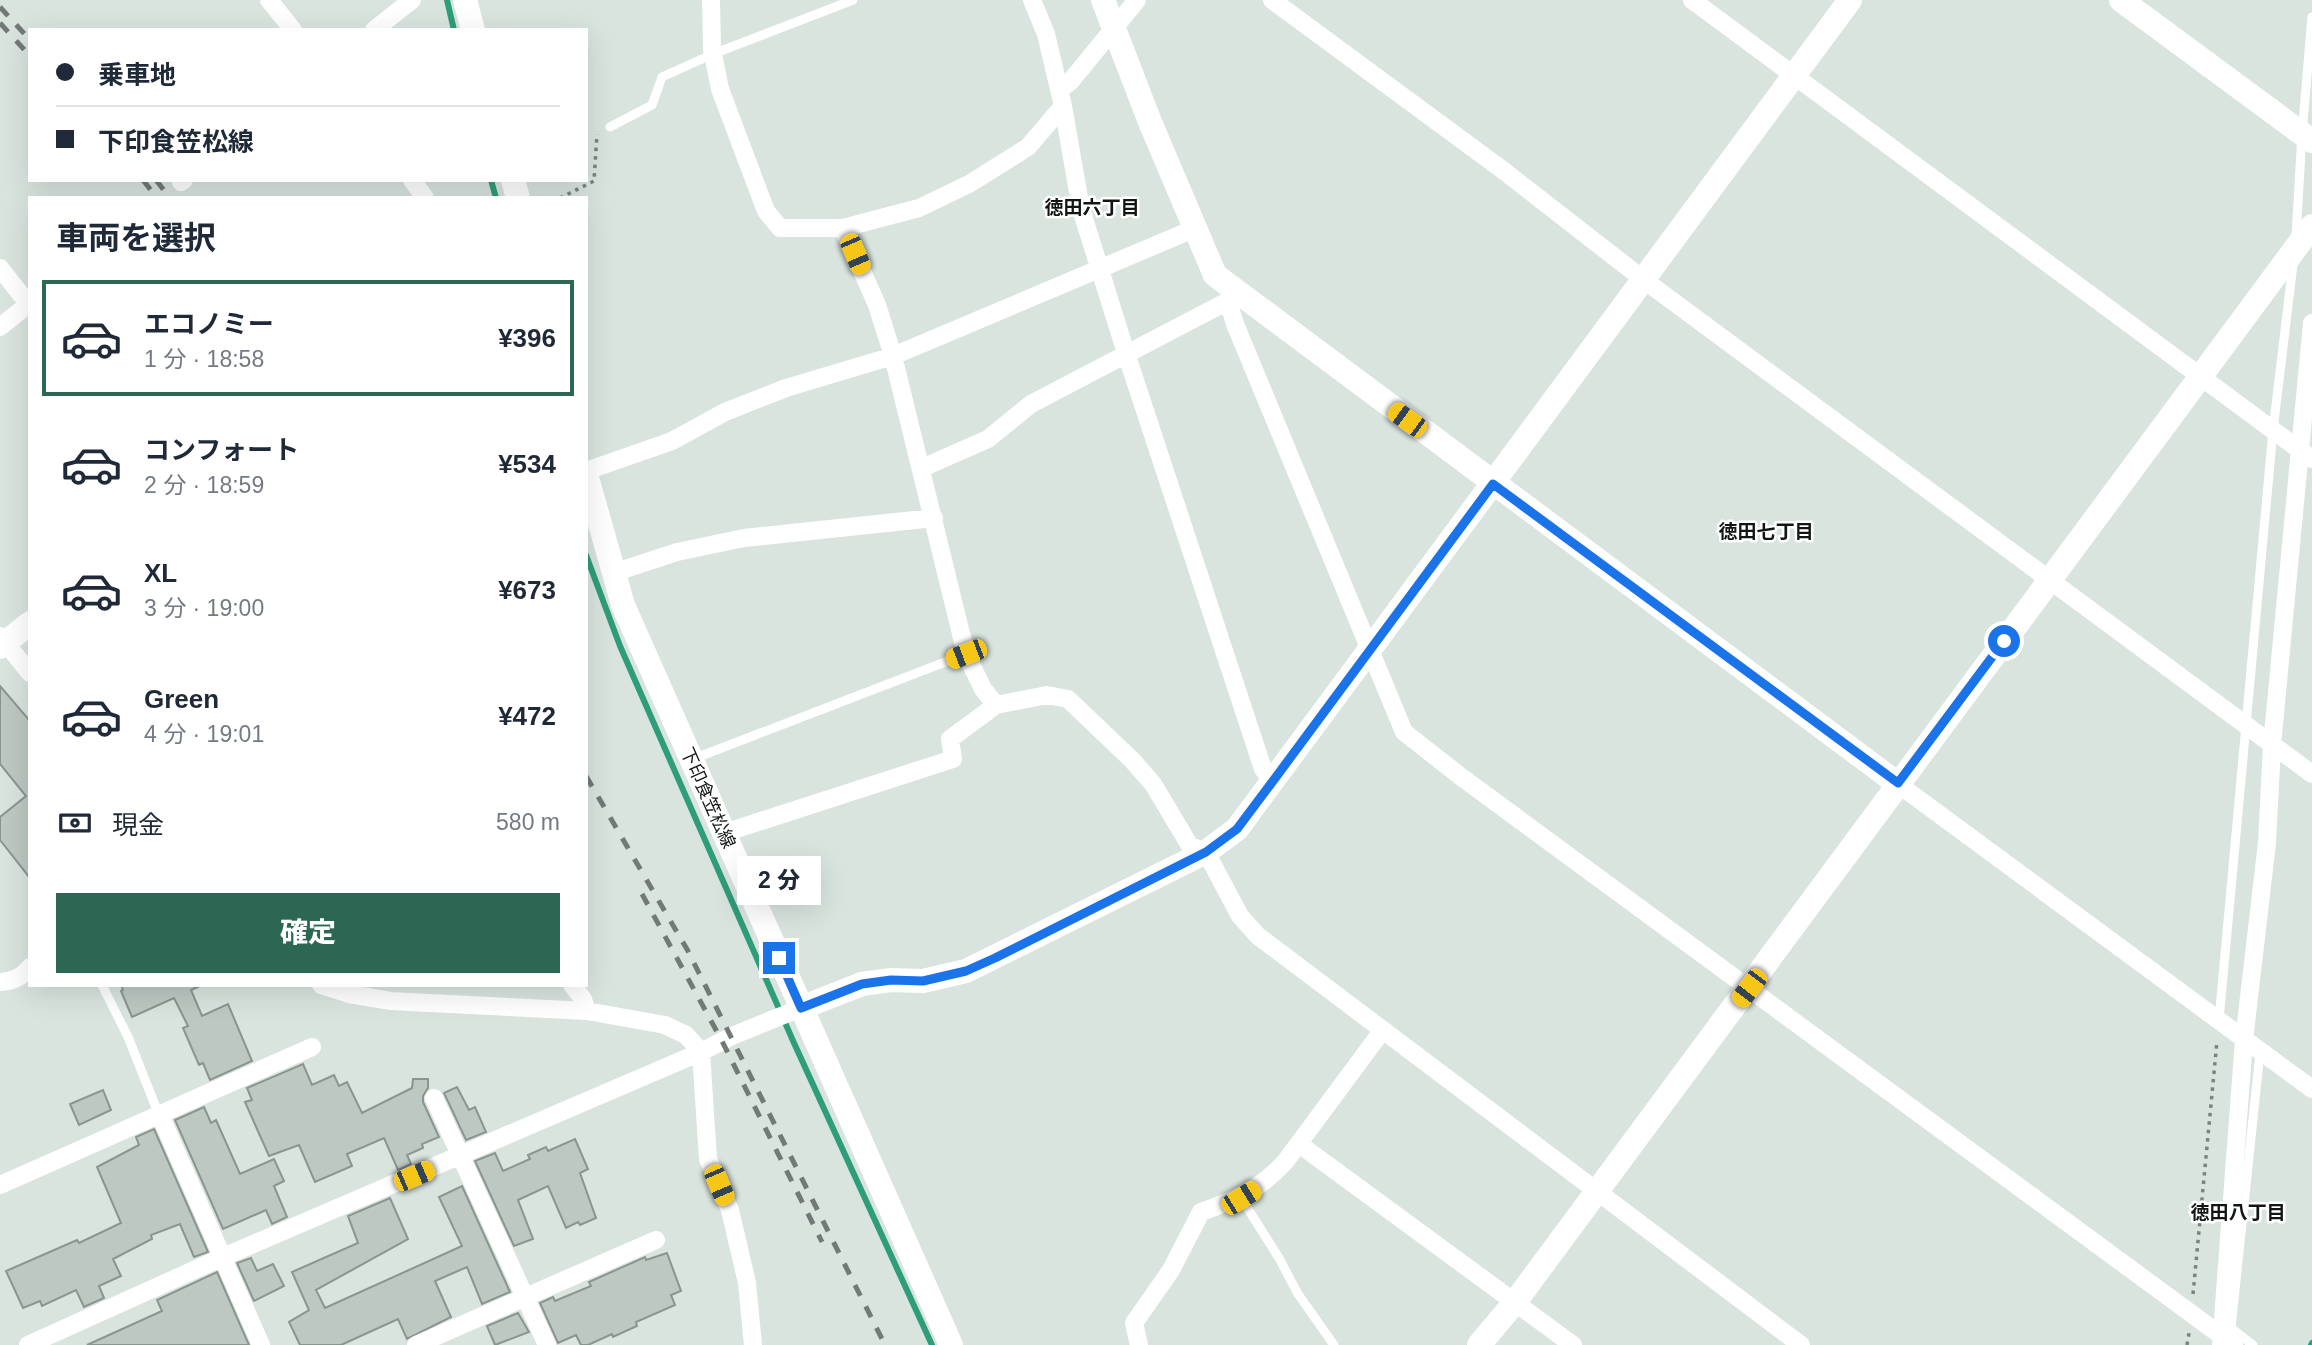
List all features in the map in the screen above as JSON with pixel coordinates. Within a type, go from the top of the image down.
[{"type":"street","points":[[269,0],[288,24]]},
{"type":"street","points":[[377,28],[412,0]]},
{"type":"street","points":[[465,0],[472,28]]},
{"type":"street","points":[[711,0],[713,54],[720,89],[766,211],[780,228],[844,228],[919,208],[969,184],[1028,147],[1070,82],[1137,0]]},
{"type":"street","points":[[1032,0],[1046,34],[1061,98],[1081,209],[1099,269],[1263,769],[1273,781]]},
{"type":"street","points":[[1102,0],[1150,122],[1216,275],[1231,296],[1493,484],[2312,1089]]},
{"type":"street","points":[[1272,0],[1504,171],[1644,280],[2312,774]]},
{"type":"street","points":[[1692,0],[2306,454]]},
{"type":"street","points":[[28,1345],[223,1257],[701,1052],[766,1021],[862,984],[891,980],[923,981],[966,971],[1206,852],[1237,829],[1850,0]]},
{"type":"street","points":[[2121,0],[2307,138]]},
{"type":"street","points":[[1479,1345],[1515,1302],[1598,1191],[2312,226]]},
{"type":"street","points":[[844,228],[877,305],[893,356],[966,654],[982,688],[996,705]]},
{"type":"street","points":[[588,471],[672,442],[725,412],[786,388],[893,356],[1196,228]]},
{"type":"street","points":[[0,268],[28,303]]},
{"type":"street","points":[[922,468],[988,439],[1031,404],[1231,296]]},
{"type":"street","points":[[1231,296],[1235,324],[1404,732],[2226,1342]]},
{"type":"street","points":[[0,327],[28,305]]},
{"type":"street","points":[[2226,1342],[2244,1040],[2267,843],[2272,745],[2306,454],[2312,323]]},
{"type":"street","name":"下印食笠松線","points":[[588,479],[623,605],[724,834],[797,1010],[951,1345]]},
{"type":"street","points":[[613,573],[677,552],[744,538],[934,518]]},
{"type":"street","points":[[28,624],[2,642],[28,671]]},
{"type":"street","points":[[724,834],[953,758],[950,739],[996,705],[1047,695],[1068,699],[1132,760],[1153,784],[1190,846],[1206,852],[1240,916],[1258,936],[1801,1345]]},
{"type":"street","points":[[0,982],[8,982],[23,975],[28,969]]},
{"type":"street","points":[[327,987],[349,994],[391,1001],[587,1011],[665,1025],[686,1035],[701,1052],[708,1159],[730,1210],[744,1270],[753,1345]]},
{"type":"street","points":[[574,987],[583,999],[587,1011]]},
{"type":"street","points":[[1139,1345],[1134,1323],[1171,1270],[1201,1212],[1241,1198],[1268,1181],[1299,1144],[1382,1031]]},
{"type":"street","points":[[0,1185],[312,1047]]},
{"type":"street","points":[[434,1098],[547,1345]]},
{"type":"street","points":[[159,1115],[261,1345]]},
{"type":"street","points":[[1299,1144],[1573,1345]]},
{"type":"street","points":[[416,1345],[656,1240]]},
{"type":"lane","points":[[610,127],[652,105],[662,77],[713,54],[853,0]]},
{"type":"lane","points":[[2219,1021],[2273,430],[2307,138],[2312,17]]},
{"type":"lane","points":[[691,760],[966,654]]},
{"type":"lane","points":[[103,987],[128,1037],[159,1115]]},
{"type":"lane","points":[[2253,1345],[2231,1328],[2260,1052]]},
{"type":"lane","points":[[1241,1198],[1298,1294],[1334,1345]]},
{"type":"path","points":[[564,196],[594,181],[597,134],[610,127]]},
{"type":"path","points":[[2188,1345],[2219,1021]]},
{"type":"building","points":[[0,686],[28,719],[28,875],[0,840],[0,817],[26,796],[0,764]]},
{"type":"building","points":[[122,987],[198,987],[191,990],[202,1016],[228,1004],[252,1061],[210,1080],[203,1063],[199,1065],[183,1028],[188,1026],[174,998],[132,1017],[121,991]]},
{"type":"building","points":[[303,1064],[312,1085],[334,1075],[339,1086],[347,1082],[362,1113],[412,1088],[413,1079],[428,1079],[423,1102],[439,1137],[422,1144],[423,1148],[407,1155],[411,1164],[398,1170],[384,1138],[347,1154],[352,1166],[315,1182],[299,1145],[269,1156],[245,1102],[252,1100],[247,1088]]},
{"type":"building","points":[[457,1087],[469,1110],[475,1107],[486,1132],[466,1140],[444,1093]]},
{"type":"building","points":[[103,1090],[111,1110],[79,1125],[70,1104]]},
{"type":"building","points":[[204,1107],[211,1123],[216,1120],[240,1174],[274,1159],[284,1181],[274,1186],[287,1217],[272,1224],[266,1210],[223,1229],[175,1120]]},
{"type":"building","points":[[154,1129],[208,1252],[194,1257],[180,1224],[151,1235],[152,1239],[113,1259],[121,1276],[99,1286],[104,1298],[84,1307],[76,1290],[42,1306],[40,1301],[23,1308],[6,1271],[77,1240],[79,1243],[121,1223],[97,1167],[139,1145],[136,1137]]},
{"type":"building","points":[[575,1139],[588,1169],[580,1173],[596,1218],[566,1228],[548,1186],[518,1200],[533,1239],[514,1246],[475,1161],[495,1153],[503,1171],[530,1159],[528,1155],[546,1147],[548,1151]]},
{"type":"building","points":[[462,1186],[510,1292],[482,1304],[467,1267],[435,1281],[451,1317],[407,1339],[398,1319],[341,1345],[300,1345],[289,1322],[309,1310],[292,1272],[358,1243],[348,1216],[390,1198],[408,1239],[316,1290],[325,1308],[462,1246],[439,1197]]},
{"type":"building","points":[[667,1253],[681,1291],[671,1295],[675,1305],[636,1322],[637,1326],[613,1337],[612,1334],[588,1345],[581,1345],[576,1335],[558,1343],[540,1303],[553,1297],[555,1301],[591,1286],[589,1282],[645,1257],[646,1260]]},
{"type":"building","points":[[251,1258],[257,1271],[273,1264],[284,1286],[254,1301],[237,1263]]},
{"type":"building","points":[[217,1272],[249,1345],[87,1345],[162,1311],[157,1300]]},
{"type":"building","points":[[518,1313],[529,1332],[495,1345],[487,1326]]},
{"type":"waterway","points":[[447,0],[454,28]]},
{"type":"waterway","points":[[492,182],[495,196]]},
{"type":"waterway","points":[[588,560],[620,646],[794,1043],[932,1345]]},
{"type":"railway","points":[[0,7],[28,38]]},
{"type":"railway","points":[[0,23],[28,54]]},
{"type":"railway","points":[[145,182],[155,196]]},
{"type":"railway","points":[[158,182],[168,196]]},
{"type":"railway","points":[[588,779],[688,951],[885,1345]]},
{"type":"railway","points":[[642,894],[722,1041],[822,1242]]},
{"type":"district","name":"徳田六丁目","points":[[1092,207]]},
{"type":"district","name":"徳田七丁目","points":[[1766,531]]},
{"type":"district","name":"徳田八丁目","points":[[2238,1212]]},
{"type":"route","points":[[779,958],[801,1008],[862,984],[891,980],[923,981],[966,971],[1161,876],[1228,838],[1355,672],[1493,484],[1898,783],[2004,641]]}]
